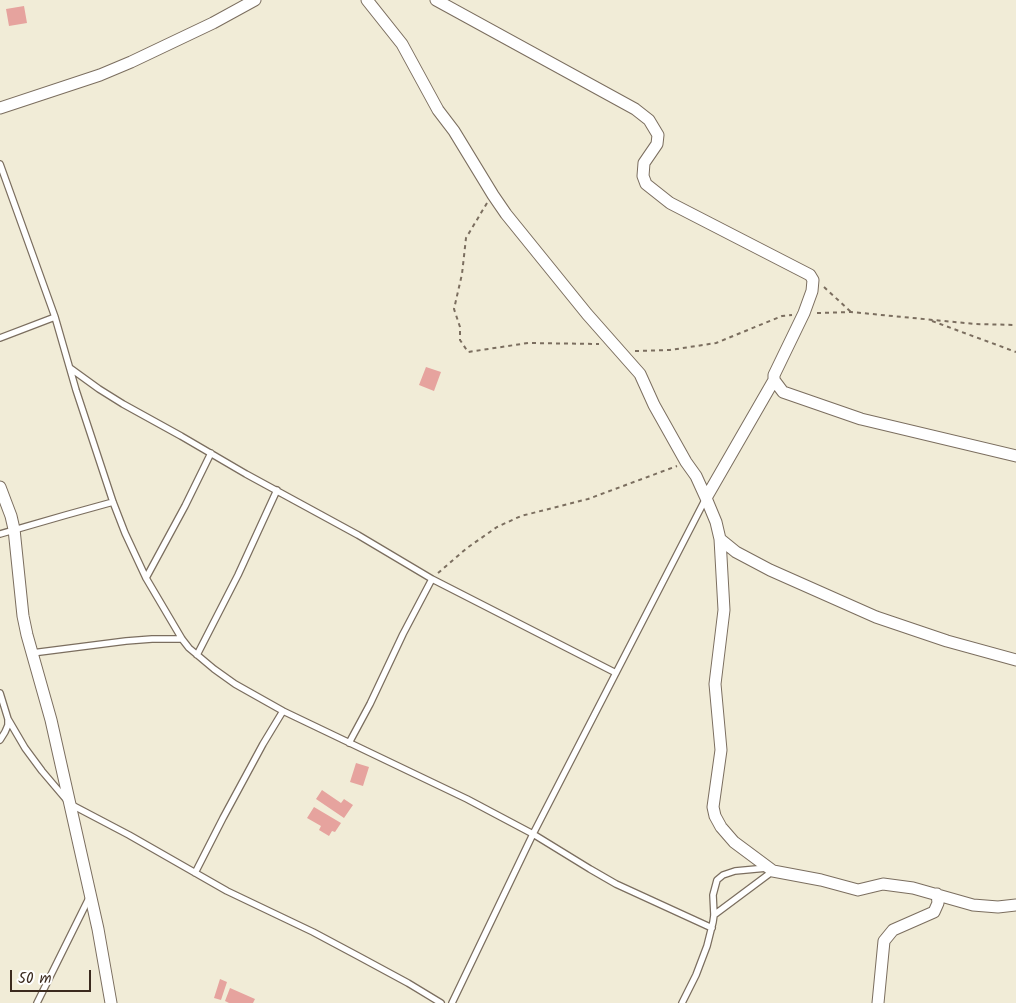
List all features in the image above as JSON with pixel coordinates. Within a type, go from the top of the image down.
[{"type":"street","points":[[0,108],[100,75],[131,62],[255,0]]},
{"type":"street","points":[[367,0],[402,44],[438,110],[454,131],[492,195],[587,314],[640,374],[654,405],[696,476],[706,498],[716,522],[720,539],[724,610],[715,684],[721,750],[713,807],[721,827],[734,842],[770,870],[821,880],[858,890],[883,884],[914,888],[973,905],[998,907],[1016,905]]},
{"type":"street","points":[[436,0],[642,114],[649,120],[658,135],[656,144],[644,163],[643,176],[646,184],[670,203],[810,274],[814,280],[804,313],[774,375],[774,380],[706,498]]},
{"type":"street","points":[[774,380],[783,392],[789,395],[861,419],[1016,456]]},
{"type":"street","points":[[0,487],[14,529],[23,616],[51,720],[91,894],[111,1003]]},
{"type":"street","points":[[720,539],[736,552],[770,570],[876,617],[947,641],[1016,660]]},
{"type":"street","points":[[878,1003],[884,941],[893,930],[934,912],[938,904],[937,894]]},
{"type":"lane","points":[[0,164],[55,317],[113,502],[125,533],[146,578],[189,648],[235,684],[283,711],[467,799],[533,834],[616,884],[712,928]]},
{"type":"lane","points":[[0,338],[55,317]]},
{"type":"lane","points":[[70,368],[123,404],[374,544],[432,579],[616,673]]},
{"type":"lane","points":[[146,578],[211,453]]},
{"type":"lane","points":[[197,655],[238,575],[277,490]]},
{"type":"lane","points":[[452,1003],[533,834],[706,498]]},
{"type":"lane","points":[[0,534],[113,502]]},
{"type":"lane","points":[[349,743],[432,579]]},
{"type":"lane","points":[[32,653],[152,639],[182,638]]},
{"type":"lane","points":[[0,693],[8,719],[25,748],[70,804],[227,891],[313,932],[408,983],[440,1003]]},
{"type":"lane","points":[[195,873],[262,744],[283,711]]},
{"type":"lane","points":[[0,740],[5,732],[8,719]]},
{"type":"lane","points":[[714,914],[770,870]]},
{"type":"lane","points":[[682,1003],[702,958],[712,928],[714,914],[713,895],[717,880],[735,871],[770,870]]},
{"type":"lane","points":[[38,1003],[91,894]]},
{"type":"path","points":[[492,195],[466,238],[462,274],[454,309],[460,327],[460,340],[468,352],[528,343],[615,345],[636,351],[670,350],[716,343],[782,316],[804,313],[851,312],[1016,326]]},
{"type":"path","points":[[814,280],[821,284],[851,312]]},
{"type":"path","points":[[929,320],[1016,352]]},
{"type":"path","points":[[432,579],[467,548],[497,527],[521,516],[588,499],[686,462]]},
{"type":"building","points":[[24,6],[27,23],[9,26],[6,9]]},
{"type":"building","points":[[426,367],[441,372],[434,391],[419,385]]},
{"type":"building","points":[[356,763],[369,767],[363,786],[350,782]]},
{"type":"building","points":[[322,790],[341,803],[344,799],[353,805],[344,818],[316,799]]},
{"type":"building","points":[[314,807],[341,823],[335,832],[332,831],[329,836],[319,830],[321,826],[307,818]]},
{"type":"building","points":[[220,979],[227,982],[221,1000],[214,998]]},
{"type":"building","points":[[230,988],[255,999],[253,1003],[229,1003],[225,1001]]}]
